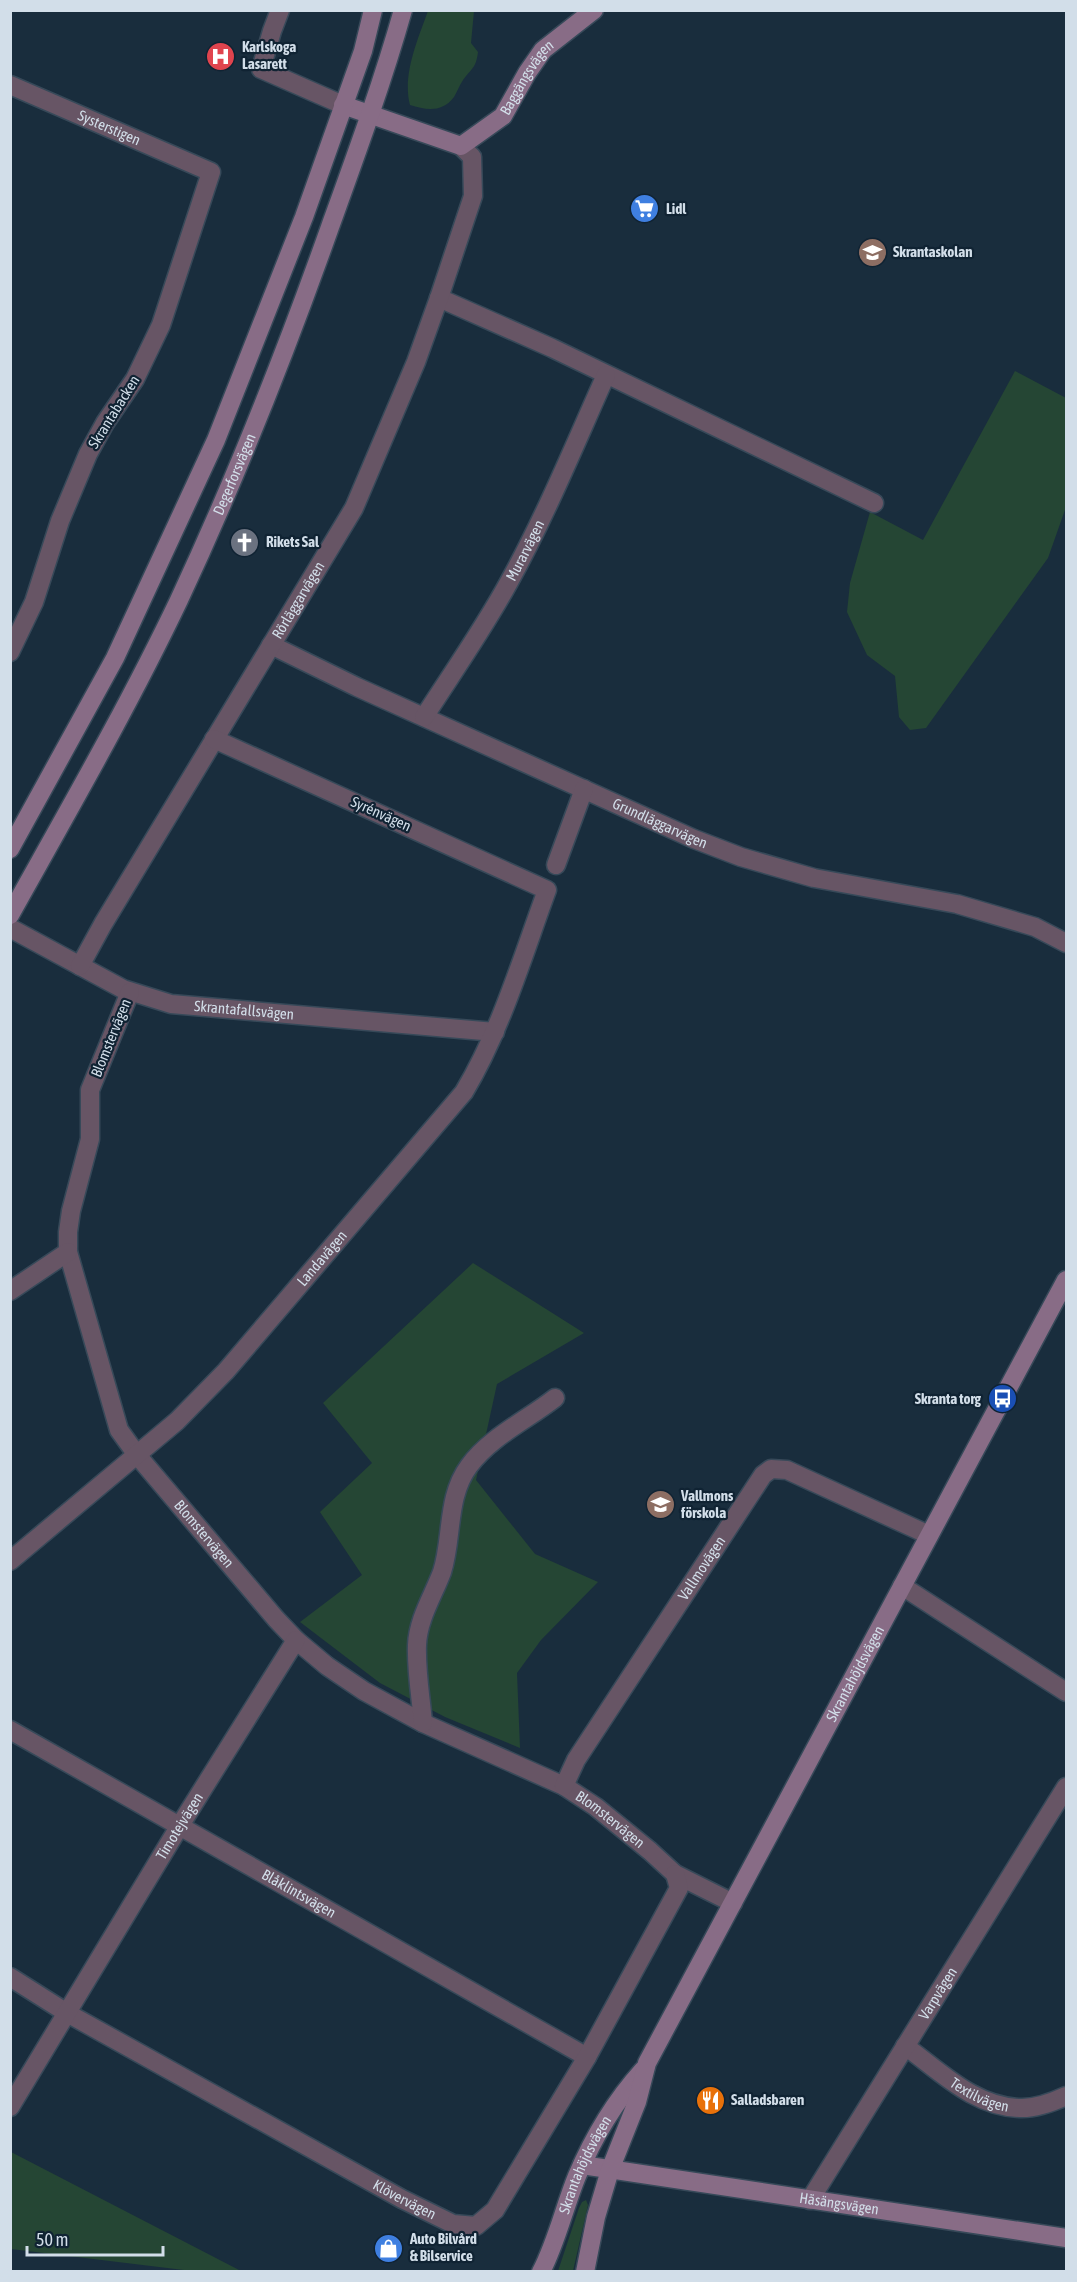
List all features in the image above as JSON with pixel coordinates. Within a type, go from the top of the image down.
[{"type":"street","points":[[280,10],[261,69],[343,105],[461,146]]},
{"type":"street","name":"Degerforsvägen","points":[[10,849],[115,658],[216,440],[304,217],[363,51],[373,10]]},
{"type":"street","name":"Degerforsvägen","points":[[10,915],[107,740],[178,602],[212,527],[288,345],[370,114],[403,10]]},
{"type":"street","name":"Baggängsvägen","points":[[461,146],[503,116],[543,50],[594,10]]},
{"type":"street","name":"Systerstigen","points":[[10,85],[209,171]]},
{"type":"street","name":"Rörläggarvägen","points":[[80,966],[354,508],[416,362],[473,196],[472,157],[461,146]]},
{"type":"street","name":"Skrantabacken","points":[[10,652],[34,602],[60,521],[88,454],[105,423],[135,379],[161,325],[211,172],[209,171]]},
{"type":"street","points":[[439,298],[874,503]]},
{"type":"street","name":"Murarvägen","points":[[424,717],[511,580],[606,375]]},
{"type":"street","name":"Grundläggarvägen","points":[[271,645],[694,839],[751,861],[814,879],[957,904],[1035,927],[1066,943]]},
{"type":"street","name":"Syrénvägen","points":[[214,739],[547,890]]},
{"type":"street","points":[[556,865],[584,789]]},
{"type":"street","name":"Landavägen","points":[[10,1561],[137,1455],[189,1409],[226,1371],[464,1092],[479,1068],[495,1032],[547,890]]},
{"type":"street","name":"Skrantafallsvägen","points":[[10,928],[130,992],[171,1004],[495,1032]]},
{"type":"street","name":"Blomstervägen","points":[[130,992],[90,1090],[90,1139],[71,1211],[68,1232],[68,1252],[119,1430],[137,1455],[248,1587],[296,1640],[327,1666],[364,1691],[423,1723],[564,1786],[596,1807],[675,1874],[733,1903]]},
{"type":"street","points":[[10,1291],[68,1252]]},
{"type":"street","name":"Skrantahöjdsvägen","points":[[541,2271],[552,2250],[582,2165],[622,2093],[644,2068],[1066,1280]]},
{"type":"street","points":[[423,1723],[417,1658],[418,1630],[442,1571],[453,1501],[461,1480],[470,1465],[494,1441],[555,1398]]},
{"type":"street","name":"Vallmovägen","points":[[564,1786],[576,1760],[763,1475],[771,1469],[787,1470],[929,1535]]},
{"type":"street","points":[[902,1586],[1066,1692]]},
{"type":"street","name":"Timotejvägen","points":[[10,2107],[179,1827],[296,1640]]},
{"type":"street","name":"Blåklintsvägen","points":[[10,1730],[587,2057]]},
{"type":"street","name":"Varpvägen","points":[[810,2200],[1066,1787]]},
{"type":"street","name":"Klövervägen","points":[[10,1977],[67,2013],[402,2199],[453,2224],[476,2226],[495,2210],[587,2057],[679,1888],[675,1874]]},
{"type":"street","name":"Textilvägen","points":[[905,2046],[970,2093],[1000,2106],[1023,2109],[1066,2096]]},
{"type":"street","name":"Skrantahöjdsvägen","points":[[585,2271],[596,2217],[610,2170],[637,2102],[644,2068]]},
{"type":"street","name":"Häsängsvägen","points":[[582,2165],[1066,2238]]},
{"type":"green space","points":[[428,11],[474,11],[471,43],[478,52],[475,65],[463,80],[454,97],[444,106],[434,109],[410,105],[408,93],[412,57]]},
{"type":"green space","points":[[1015,371],[1066,398],[1066,507],[1048,558],[926,728],[910,730],[899,717],[895,676],[867,655],[847,612],[850,583],[870,512],[923,540]]},
{"type":"green space","points":[[473,1263],[584,1333],[497,1384],[476,1480],[535,1554],[598,1582],[541,1640],[517,1673],[520,1748],[445,1717],[380,1683],[300,1622],[362,1575],[320,1512],[372,1463],[323,1403]]},
{"type":"green space","points":[[11,2152],[241,2271],[192,2271],[11,2249]]},
{"type":"green space","points":[[586,2200],[588,2205],[573,2271],[558,2271],[579,2208]]},
{"type":"place","name":"Karlskoga Lasarett","points":[[221,56]]},
{"type":"place","name":"Lidl","points":[[645,209]]},
{"type":"place","name":"Skrantaskolan","points":[[872,252]]},
{"type":"place","name":"Rikets Sal","points":[[245,542]]},
{"type":"place","name":"Skranta torg","points":[[1002,1399]]},
{"type":"place","name":"Vallmons förskola","points":[[660,1505]]},
{"type":"place","name":"Salladsbaren","points":[[710,2100]]},
{"type":"place","name":"Auto Bilvård & Bilservice","points":[[389,2248]]}]
